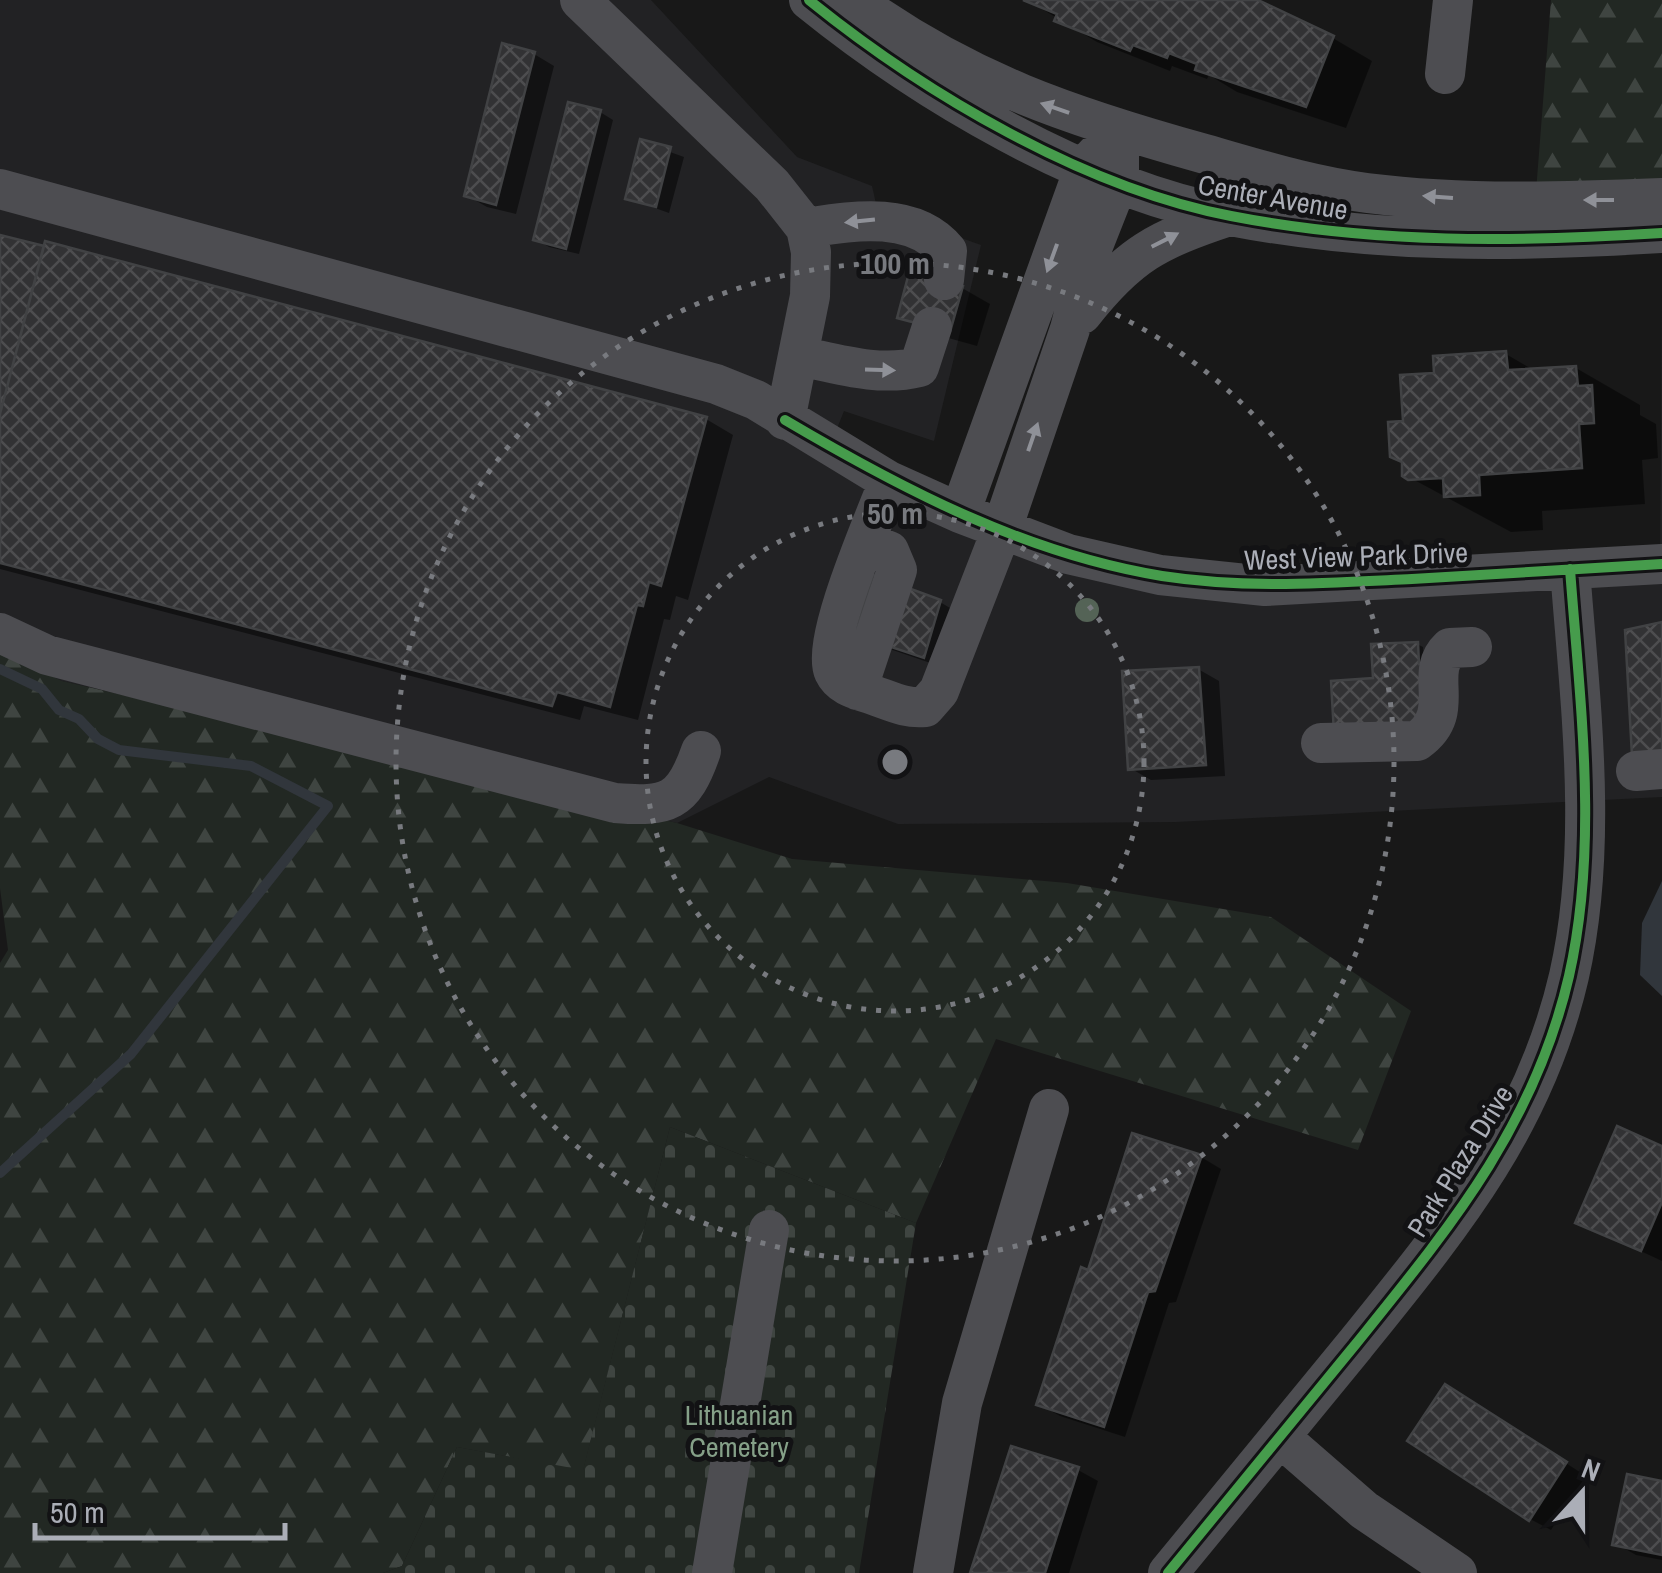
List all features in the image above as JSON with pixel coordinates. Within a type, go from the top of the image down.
[{"type":"street","points":[[580,0],[772,185],[806,228],[811,252],[810,296],[785,420]]},
{"type":"street","name":"Center Avenue","points":[[809,0],[903,70],[978,116],[1102,173],[1229,216],[1376,237],[1451,241],[1515,242],[1662,234]]},
{"type":"street","name":"Center Avenue","points":[[854,0],[972,74],[1119,130],[1282,177],[1366,193],[1477,200],[1662,198]]},
{"type":"street","points":[[1445,74],[1453,0]]},
{"type":"street","points":[[960,512],[1119,130]]},
{"type":"street","points":[[889,480],[840,610],[830,657],[834,674],[857,690],[910,708],[925,707],[934,699],[1002,529],[1070,330],[1090,256],[1102,173]]},
{"type":"street","name":"West View Park Drive","points":[[0,189],[716,384],[756,400],[889,480],[960,512],[1068,554],[1160,575],[1252,586],[1662,564]]},
{"type":"street","points":[[1070,330],[1114,273],[1141,253],[1173,235],[1229,216]]},
{"type":"street","points":[[806,228],[874,218],[935,237],[947,251],[944,280]]},
{"type":"street","points":[[800,356],[860,369],[919,367],[932,327]]},
{"type":"street","name":"Park Plaza Drive","points":[[1168,1573],[1471,1194],[1518,1122],[1547,1054],[1569,974],[1584,848],[1570,569]]},
{"type":"street","points":[[0,633],[46,655],[615,803],[650,806],[676,798],[692,779],[701,751]]},
{"type":"street","points":[[1321,743],[1417,741],[1428,734],[1440,713],[1441,659],[1450,648],[1472,647]]},
{"type":"street","points":[[934,1573],[962,1403],[1049,1109]]},
{"type":"street","points":[[712,1573],[769,1230]]},
{"type":"street","points":[[1280,1437],[1378,1520],[1457,1573]]},
{"type":"shaded area","points":[[0,0],[651,0],[797,157],[872,186],[877,208],[981,245],[934,441],[844,411],[830,446],[1160,575],[1660,564],[1662,294],[1662,797],[1176,822],[898,824],[769,777],[677,823],[62,681],[0,650]]},
{"type":"shaded area","points":[[1662,881],[1662,996],[1640,975],[1642,923]]},
{"type":"green space","points":[[1551,0],[1662,0],[1662,188],[1536,192]]},
{"type":"green space","points":[[0,650],[62,681],[677,823],[792,859],[1067,883],[1271,917],[1411,1011],[1358,1150],[996,1039],[916,1223],[670,1127],[583,1471],[457,1447],[402,1566],[383,1573],[0,1573],[0,963],[8,950],[0,888]]},
{"type":"green space","name":"Lithuanian Cemetery","points":[[670,1127],[916,1223],[859,1573],[383,1573],[402,1566],[457,1447],[583,1470]]},
{"type":"building","points":[[1023,0],[1258,0],[1334,36],[1306,107],[1195,70],[1197,64],[1169,53],[1167,58],[1133,45],[1130,51],[1054,21],[1057,14]]},
{"type":"building","points":[[502,43],[535,52],[496,205],[464,196]]},
{"type":"building","points":[[568,102],[601,110],[566,249],[533,240]]},
{"type":"building","points":[[640,139],[671,147],[656,207],[625,199]]},
{"type":"building","points":[[0,235],[44,246],[0,414]]},
{"type":"building","points":[[45,241],[707,417],[661,586],[649,582],[643,606],[637,605],[610,707],[557,692],[552,706],[0,563],[0,414]]},
{"type":"building","points":[[910,269],[963,286],[950,332],[897,318]]},
{"type":"building","points":[[1506,351],[1508,370],[1576,366],[1578,386],[1592,385],[1594,423],[1579,424],[1582,468],[1479,475],[1480,495],[1444,497],[1443,478],[1408,480],[1402,476],[1402,462],[1390,457],[1388,422],[1403,421],[1400,375],[1434,373],[1433,356]]},
{"type":"building","points":[[873,575],[941,600],[924,658],[855,635]]},
{"type":"building","points":[[1662,622],[1662,755],[1632,756],[1625,630]]},
{"type":"building","points":[[1418,642],[1419,664],[1427,663],[1422,729],[1334,734],[1331,681],[1373,678],[1371,644]]},
{"type":"building","points":[[1199,667],[1206,765],[1128,770],[1122,671]]},
{"type":"building","points":[[1617,1126],[1662,1146],[1662,1202],[1641,1251],[1575,1223]]},
{"type":"building","points":[[1132,1133],[1202,1155],[1155,1291],[1148,1292],[1104,1427],[1036,1405],[1081,1267],[1088,1270]]},
{"type":"building","points":[[1445,1384],[1567,1462],[1529,1521],[1407,1441]]},
{"type":"building","points":[[1011,1446],[1079,1467],[1045,1573],[970,1573]]},
{"type":"building","points":[[1627,1474],[1662,1481],[1662,1555],[1612,1545]]},
{"type":"waterway","points":[[0,669],[42,689],[59,710],[79,719],[98,739],[119,750],[251,766],[328,806],[131,1054],[0,1173]]},
{"type":"cycle path","points":[[809,0],[903,69],[1008,132],[1119,184],[1175,202],[1285,225],[1392,236],[1500,239],[1662,233]]},
{"type":"cycle path","points":[[785,420],[966,516],[1062,552],[1162,576],[1225,583],[1318,583],[1662,564]]},
{"type":"cycle path","points":[[1168,1573],[1424,1259],[1485,1173],[1534,1081],[1569,976],[1583,876],[1582,722],[1570,569]]}]
